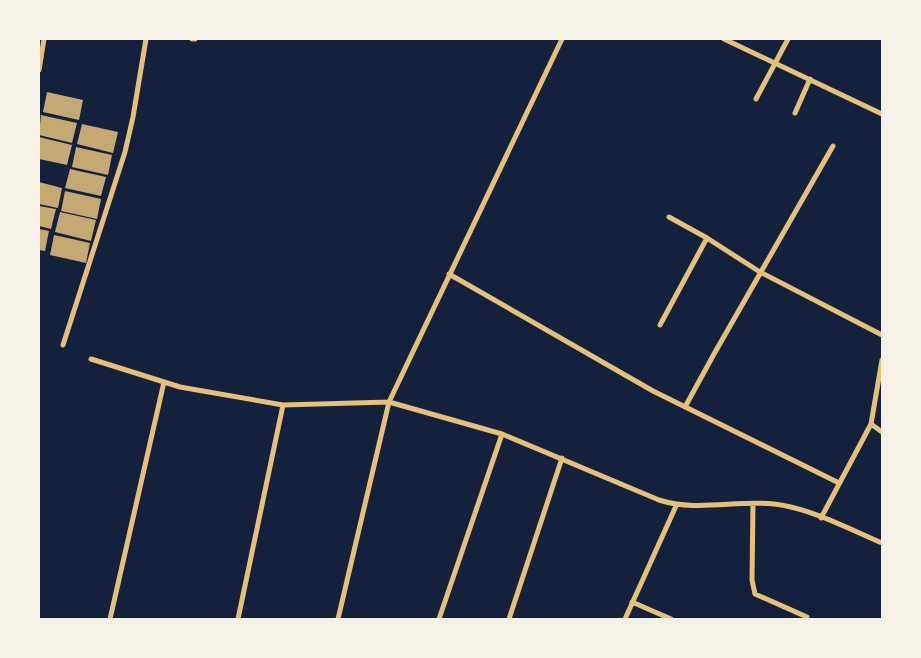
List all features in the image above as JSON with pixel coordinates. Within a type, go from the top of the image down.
[{"type":"street","points":[[39,70],[44,39]]},
{"type":"street","points":[[63,345],[125,152],[134,117],[146,39]]},
{"type":"street","points":[[338,619],[389,402],[562,39]]},
{"type":"street","points":[[724,39],[882,114]]},
{"type":"street","points":[[756,99],[788,39]]},
{"type":"street","points":[[795,113],[810,79]]},
{"type":"street","points":[[686,407],[760,272],[833,146]]},
{"type":"street","points":[[669,216],[760,272],[882,335]]},
{"type":"street","points":[[660,325],[707,238]]},
{"type":"street","points":[[449,274],[653,391],[840,483]]},
{"type":"street","points":[[91,359],[180,387],[284,405],[389,402],[502,434],[676,506],[772,504],[791,507],[882,543]]},
{"type":"street","points":[[821,518],[872,424],[882,360]]},
{"type":"street","points":[[110,619],[164,382]]},
{"type":"street","points":[[238,619],[284,405]]},
{"type":"street","points":[[872,424],[882,432]]},
{"type":"street","points":[[439,619],[502,434]]},
{"type":"street","points":[[509,619],[562,458]]},
{"type":"street","points":[[753,504],[752,580],[755,594],[807,617]]},
{"type":"street","points":[[625,619],[676,506]]},
{"type":"street","points":[[632,602],[671,619]]},
{"type":"building","points":[[47,92],[83,100],[79,120],[43,112]]},
{"type":"building","points":[[41,115],[77,123],[72,143],[39,135]]},
{"type":"building","points":[[82,124],[118,132],[113,153],[77,144]]},
{"type":"building","points":[[39,137],[72,145],[67,165],[39,159]]},
{"type":"building","points":[[76,147],[112,155],[108,175],[72,167]]},
{"type":"building","points":[[70,169],[106,177],[101,196],[65,188]]},
{"type":"building","points":[[39,182],[62,188],[58,208],[39,204]]},
{"type":"building","points":[[65,191],[101,199],[97,219],[61,211]]},
{"type":"building","points":[[39,206],[56,209],[51,229],[39,226]]},
{"type":"building","points":[[60,212],[96,220],[91,241],[55,232]]},
{"type":"building","points":[[39,229],[49,231],[45,251],[39,250]]},
{"type":"building","points":[[54,235],[90,243],[86,263],[50,255]]}]
